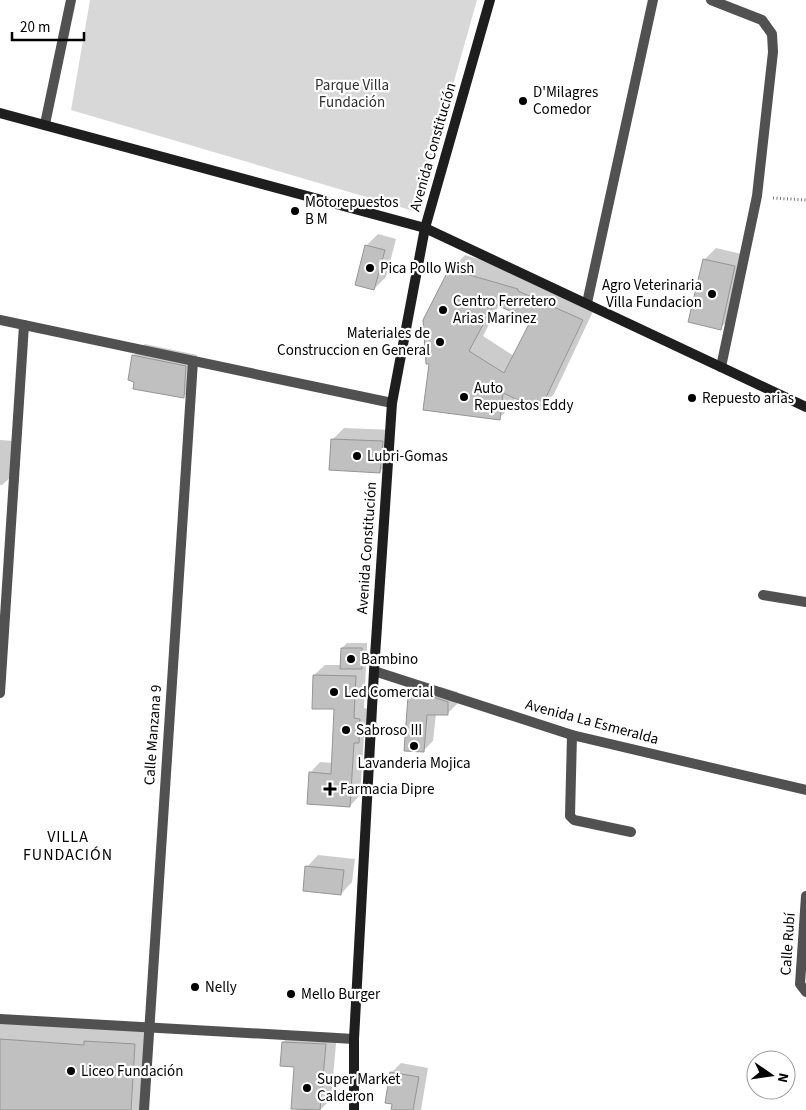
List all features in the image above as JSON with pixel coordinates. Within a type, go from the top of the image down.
[{"type":"main road","name":"Avenida Constitución","points":[[354,1110],[354,1039],[374,671],[392,403],[425,228],[490,0]]},
{"type":"main road","points":[[0,113],[425,228],[806,407]]},
{"type":"street","points":[[45,124],[71,0]]},
{"type":"street","points":[[586,303],[653,0]]},
{"type":"street","points":[[711,0],[762,20],[772,34],[773,52],[757,196],[721,367]]},
{"type":"street","points":[[0,320],[392,403]]},
{"type":"street","points":[[0,693],[24,325]]},
{"type":"street","name":"Calle Manzana 9","points":[[144,1110],[193,361]]},
{"type":"street","points":[[763,595],[806,602]]},
{"type":"street","name":"Avenida La Esmeralda","points":[[374,671],[572,735],[806,790]]},
{"type":"street","points":[[572,735],[570,816],[574,820],[631,832]]},
{"type":"street","name":"Calle Rubí","points":[[806,896],[800,984],[806,992]]},
{"type":"street","points":[[0,1019],[354,1039]]},
{"type":"path","points":[[757,196],[806,200]]},
{"type":"green space","name":"Parque Villa Fundación","points":[[90,0],[477,0],[417,212],[71,110]]},
{"type":"building","name":"Pica Pollo Wish","points":[[365,245],[385,250],[374,290],[355,285]]},
{"type":"building","name":"Agro Veterinaria Villa Fundacion","points":[[703,259],[735,266],[721,330],[688,322]]},
{"type":"building","points":[[449,269],[518,289],[518,291],[583,320],[540,410],[503,393],[500,420],[423,410],[429,364],[426,364],[423,320]],"holes":[[[494,304],[531,320],[504,373],[469,351]]]},
{"type":"building","points":[[132,355],[186,366],[184,398],[133,389],[134,382],[128,380]]},
{"type":"building","name":"Lubri-Gomas","points":[[331,439],[383,441],[380,473],[329,470]]},
{"type":"building","name":"Bambino","points":[[341,648],[362,648],[362,669],[340,669]]},
{"type":"building","points":[[313,675],[356,676],[354,718],[360,719],[359,743],[354,743],[350,807],[307,804],[309,772],[331,774],[334,709],[312,709]]},
{"type":"building","points":[[408,696],[430,696],[448,702],[448,715],[427,715],[424,752],[404,751]]},
{"type":"building","points":[[305,866],[344,870],[341,895],[303,891]]},
{"type":"building","name":"Liceo Fundación","points":[[0,1039],[84,1045],[84,1041],[135,1044],[131,1110],[0,1110]]},
{"type":"building","name":"Super Market Calderon","points":[[282,1042],[326,1044],[320,1110],[291,1109],[294,1067],[280,1066]]},
{"type":"building","points":[[390,1072],[419,1077],[413,1110],[391,1110],[392,1104],[385,1103]]},
{"type":"place","name":"D'Milagres Comedor","points":[[523,101]]},
{"type":"place","name":"Motorepuestos B M","points":[[295,211]]},
{"type":"place","name":"Pica Pollo Wish","points":[[370,268]]},
{"type":"place","name":"Agro Veterinaria Villa Fundacion","points":[[712,294]]},
{"type":"place","name":"Centro Ferretero Arias Marinez","points":[[443,310]]},
{"type":"place","name":"Materiales de Construccion en General","points":[[440,342]]},
{"type":"place","name":"Auto Repuestos Eddy","points":[[464,397]]},
{"type":"place","name":"Repuesto arias","points":[[692,398]]},
{"type":"place","name":"Lubri-Gomas","points":[[357,456]]},
{"type":"place","name":"Bambino","points":[[351,659]]},
{"type":"place","name":"Led Comercial","points":[[334,692]]},
{"type":"place","name":"Sabroso III","points":[[346,730]]},
{"type":"place","name":"Lavanderia Mojica","points":[[414,746]]},
{"type":"place","name":"Farmacia Dipre","points":[[330,789]]},
{"type":"place","name":"Nelly","points":[[195,987]]},
{"type":"place","name":"Mello Burger","points":[[291,994]]},
{"type":"place","name":"Liceo Fundación","points":[[71,1071]]},
{"type":"place","name":"Super Market Calderon","points":[[307,1088]]},
{"type":"district","name":"VILLA FUNDACIÓN","points":[[68,846]]}]
